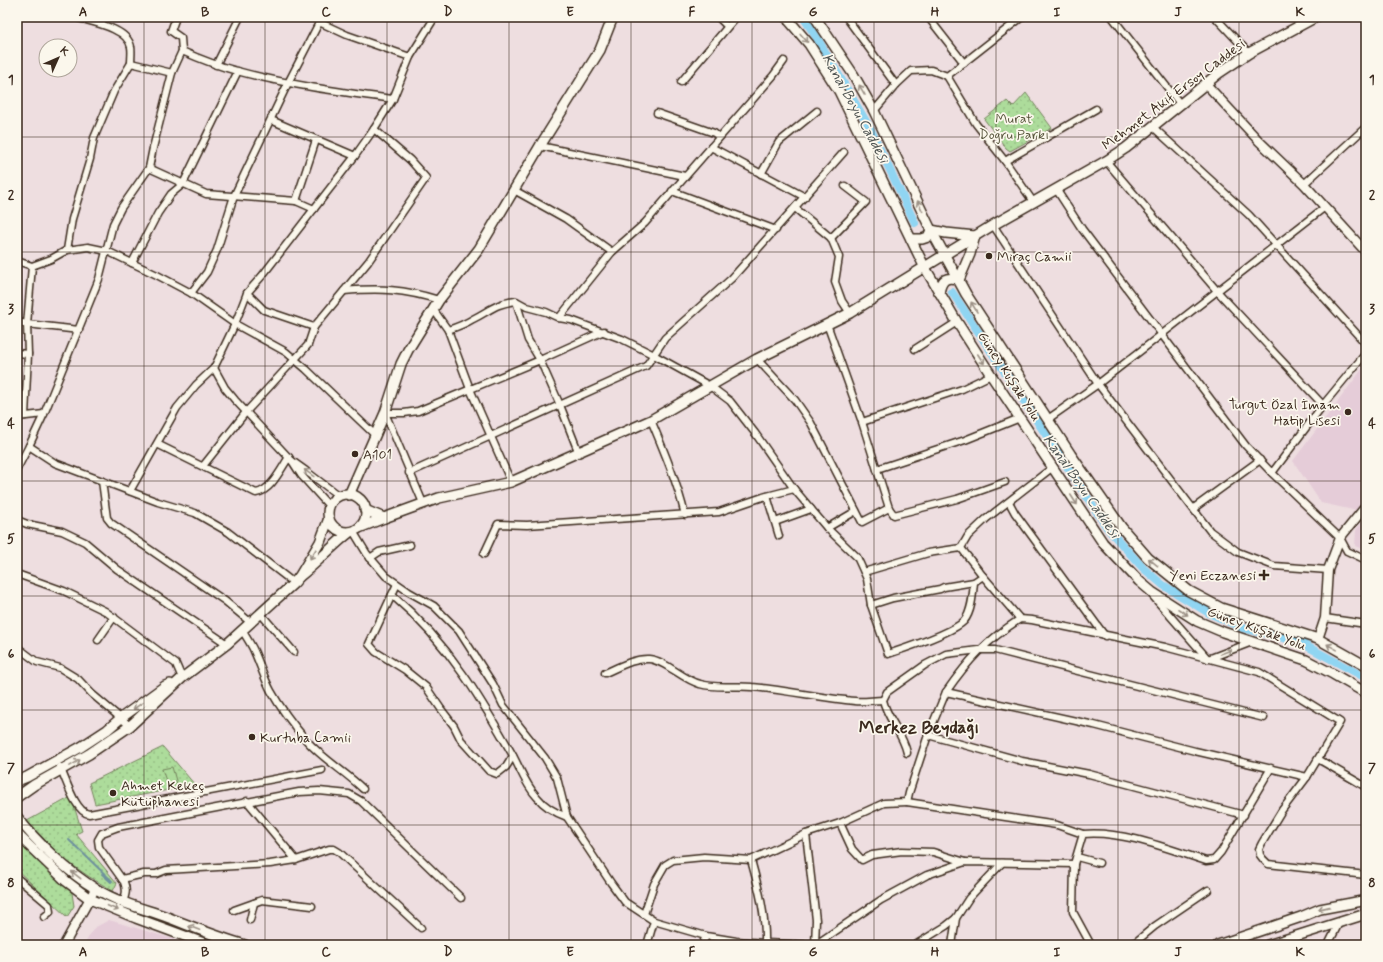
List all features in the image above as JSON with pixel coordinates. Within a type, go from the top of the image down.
[{"type":"main road","points":[[344,496],[385,413],[401,364],[417,333],[439,300],[479,249],[540,146],[600,50],[613,17]]},
{"type":"main road","name":"Güney Kuşak Yolu","points":[[786,17],[809,44],[839,91],[924,266],[957,322],[1104,543],[1139,581],[1152,592],[1197,620],[1223,632],[1306,660],[1366,693]]},
{"type":"main road","name":"Güney Kuşak Yolu","points":[[814,17],[853,74],[874,111],[944,254],[979,316],[1019,373],[1048,419],[1122,528],[1148,558],[1189,591],[1221,608],[1318,639],[1366,666]]},
{"type":"main road","name":"Mehmet Akif Ersoy Caddesi","points":[[182,678],[226,644],[310,568],[335,543],[354,530],[439,498],[511,482],[578,451],[651,420],[757,359],[850,313],[993,224],[1034,203],[1106,161],[1126,148],[1206,84],[1248,53],[1316,17]]},
{"type":"main road","points":[[911,239],[922,239],[928,237],[932,230],[974,236],[970,254],[959,280],[952,278],[946,279],[941,284],[939,292]]},
{"type":"main road","points":[[344,496],[360,500],[364,505],[365,517],[354,530],[340,531],[335,528],[329,518],[328,512],[332,501],[344,496]]},
{"type":"main road","points":[[365,510],[384,518]]},
{"type":"main road","points":[[297,580],[320,542],[329,518]]},
{"type":"main road","points":[[17,781],[28,777],[81,748],[165,686],[182,678]]},
{"type":"main road","points":[[17,797],[34,785],[89,754],[130,726],[182,678]]},
{"type":"main road","points":[[17,817],[75,875],[95,889],[123,902],[245,945]]},
{"type":"main road","points":[[17,834],[66,881],[90,899],[192,942],[209,945]]},
{"type":"main road","points":[[1218,945],[1300,917],[1320,908],[1366,901]]},
{"type":"main road","points":[[1268,945],[1281,943],[1366,914]]},
{"type":"street","points":[[67,250],[72,219],[90,159],[94,138],[114,91],[131,63],[131,47],[128,40],[121,33],[100,24],[75,17]]},
{"type":"street","points":[[100,24],[104,17]]},
{"type":"street","points":[[17,469],[44,414],[99,279],[113,224],[121,208],[149,168],[172,73],[182,51],[181,38],[171,31],[176,17]]},
{"type":"street","points":[[216,65],[240,17]]},
{"type":"street","points":[[718,17],[728,26]]},
{"type":"street","points":[[681,82],[736,17]]},
{"type":"street","points":[[846,17],[896,85]]},
{"type":"street","points":[[928,17],[964,63]]},
{"type":"street","points":[[947,76],[1022,17]]},
{"type":"street","points":[[1112,17],[1181,105]]},
{"type":"street","points":[[1215,17],[1248,53]]},
{"type":"street","points":[[130,491],[176,408],[196,385],[214,368],[235,324],[247,293],[314,209],[374,129],[393,99],[410,57],[432,18]]},
{"type":"street","points":[[191,293],[207,272],[217,250],[234,196],[320,20],[347,35],[410,57]]},
{"type":"street","points":[[182,51],[216,65],[288,83],[393,99]]},
{"type":"street","points":[[559,318],[612,252],[645,223],[773,76],[784,61]]},
{"type":"street","points":[[131,63],[172,73]]},
{"type":"street","points":[[874,111],[896,85],[911,71],[931,70],[947,76],[976,124],[1005,161],[1034,203]]},
{"type":"street","points":[[132,263],[158,213],[171,194],[183,184],[238,71]]},
{"type":"street","points":[[1206,84],[1259,141],[1304,184],[1366,252]]},
{"type":"street","points":[[1005,161],[1096,109]]},
{"type":"street","points":[[762,174],[779,142],[817,110]]},
{"type":"street","points":[[657,114],[714,133],[719,137]]},
{"type":"street","points":[[270,120],[355,156]]},
{"type":"street","points":[[1153,127],[1249,215],[1366,344]]},
{"type":"street","points":[[1304,184],[1366,127]]},
{"type":"street","points":[[203,466],[246,412],[308,345],[314,327],[368,262],[426,178],[410,160],[374,129]]},
{"type":"street","points":[[296,201],[316,140]]},
{"type":"street","points":[[540,146],[685,176]]},
{"type":"street","points":[[711,146],[805,197]]},
{"type":"street","points":[[409,473],[646,366],[665,338],[732,278],[844,152]]},
{"type":"street","points":[[1106,161],[1218,292],[1323,405]]},
{"type":"street","points":[[149,168],[206,194],[296,201],[314,209]]},
{"type":"street","points":[[831,238],[866,202],[845,186]]},
{"type":"street","points":[[1056,189],[1082,229],[1246,446],[1340,538],[1347,550],[1366,560]]},
{"type":"street","points":[[514,190],[566,219],[612,252]]},
{"type":"street","points":[[672,191],[776,230]]},
{"type":"street","points":[[1048,419],[1098,384],[1218,292],[1325,207]]},
{"type":"street","points":[[795,208],[831,238],[839,257],[835,282],[842,301],[850,313]]},
{"type":"street","points":[[993,224],[1098,384],[1194,508],[1210,531],[1238,552],[1274,566],[1328,570]]},
{"type":"street","points":[[17,261],[32,266],[51,259],[67,250],[88,247],[106,251],[157,275],[191,293],[235,324],[286,352],[375,435]]},
{"type":"street","points":[[25,416],[28,354],[27,324],[32,266]]},
{"type":"street","points":[[344,291],[373,289],[394,290],[415,293],[439,300]]},
{"type":"street","points":[[247,293],[264,310],[314,327]]},
{"type":"street","points":[[516,301],[528,340],[540,360],[578,451]]},
{"type":"street","points":[[448,330],[461,326],[475,319],[496,305],[516,301],[527,307],[546,312],[559,318],[571,320],[622,338],[710,386],[730,400],[794,489],[827,528],[857,557],[864,572],[871,605],[888,654],[953,629],[965,620],[972,603],[974,582]]},
{"type":"street","points":[[433,309],[448,330],[470,388],[492,435],[511,482]]},
{"type":"street","points":[[17,322],[79,330]]},
{"type":"street","points":[[915,349],[957,322]]},
{"type":"street","points":[[827,324],[862,422],[890,508],[894,515],[958,499],[1005,482]]},
{"type":"street","points":[[423,503],[409,473],[385,413],[418,411],[540,360],[604,331]]},
{"type":"street","points":[[17,353],[28,354]]},
{"type":"street","points":[[1272,473],[1323,405],[1365,355]]},
{"type":"street","points":[[757,359],[795,400],[811,423],[862,522],[890,508]]},
{"type":"street","points":[[214,368],[224,388],[290,459],[301,475],[330,506]]},
{"type":"street","points":[[862,422],[962,389],[991,375]]},
{"type":"street","points":[[17,417],[44,414]]},
{"type":"street","points":[[877,469],[965,440],[1020,418]]},
{"type":"street","points":[[651,420],[670,466],[681,497],[685,515]]},
{"type":"street","points":[[157,444],[256,493],[262,492],[290,459]]},
{"type":"street","points":[[29,446],[55,463],[158,502],[195,513],[228,532],[297,580]]},
{"type":"street","points":[[290,459],[344,496]]},
{"type":"street","points":[[1194,508],[1260,460]]},
{"type":"street","points":[[961,548],[968,536],[986,519],[1053,467]]},
{"type":"street","points":[[102,481],[107,518],[111,523],[225,601],[250,622]]},
{"type":"street","points":[[484,554],[498,524],[527,525],[719,512],[767,496],[794,489]]},
{"type":"street","points":[[767,496],[779,536]]},
{"type":"street","points":[[1009,502],[1015,513],[1105,636]]},
{"type":"street","points":[[1318,639],[1325,618],[1328,570],[1340,538],[1366,506]]},
{"type":"street","points":[[775,522],[811,509]]},
{"type":"street","points":[[827,528],[856,511]]},
{"type":"street","points":[[17,520],[27,524],[62,531],[85,542],[117,569],[226,644]]},
{"type":"street","points":[[354,530],[370,558],[386,576],[434,606],[459,631],[492,684],[503,705],[545,758],[557,778],[567,817],[625,902],[654,922],[736,943],[815,945],[881,900],[927,875],[965,862]]},
{"type":"street","points":[[370,558],[379,552],[410,545]]},
{"type":"street","points":[[864,572],[928,553],[961,548]]},
{"type":"street","points":[[961,548],[1020,619]]},
{"type":"street","points":[[17,574],[64,591],[105,611],[176,664],[182,678]]},
{"type":"street","points":[[871,605],[893,598],[940,589],[944,586],[974,582],[983,576]]},
{"type":"street","points":[[1139,581],[1208,658]]},
{"type":"street","points":[[397,584],[369,644],[376,652],[405,670],[426,687],[454,726],[461,740],[489,771],[497,774],[506,767],[513,756]]},
{"type":"street","points":[[392,595],[412,612],[463,673],[497,726],[525,782],[537,798],[556,813],[567,817]]},
{"type":"street","points":[[260,614],[294,652]]},
{"type":"street","points":[[98,640],[114,617]]},
{"type":"street","points":[[1325,618],[1366,624]]},
{"type":"street","points":[[907,802],[928,735],[946,692],[962,669],[993,637],[1020,619],[1032,620],[1165,648],[1260,672],[1340,722],[1307,777],[1282,810],[1262,843],[1259,849],[1260,855],[1268,864],[1366,875]]},
{"type":"street","points":[[242,630],[254,651],[271,692],[307,742],[334,766],[353,779],[363,789]]},
{"type":"street","points":[[1208,658],[1253,642]]},
{"type":"street","points":[[17,647],[37,662],[60,668],[78,679],[92,694],[130,726]]},
{"type":"street","points":[[907,753],[906,747],[893,721],[885,711],[883,700],[887,692],[925,665],[946,654],[979,650],[995,650],[1264,718]]},
{"type":"street","points":[[606,673],[636,660],[649,659],[659,662],[683,677],[700,684],[768,688],[856,701],[883,700]]},
{"type":"street","points":[[946,692],[1094,725],[1146,739],[1307,777]]},
{"type":"street","points":[[928,735],[1022,761],[1089,774],[1244,815]]},
{"type":"street","points":[[1318,759],[1366,787]]},
{"type":"street","points":[[57,760],[72,795],[80,809],[84,813],[89,814],[322,770]]},
{"type":"street","points":[[644,914],[654,884],[665,865],[672,860],[704,857],[751,860],[806,834],[840,823],[884,803],[907,802],[1057,825],[1083,834],[1098,832],[1128,837],[1206,861],[1214,860],[1221,852],[1244,815],[1271,768]]},
{"type":"street","points":[[123,902],[126,888],[122,879],[99,847],[98,840],[102,833],[118,827],[299,792],[339,793],[349,794],[356,797],[461,898]]},
{"type":"street","points":[[247,802],[296,860]]},
{"type":"street","points":[[840,823],[852,849],[862,860],[872,855],[902,851],[933,852],[965,862],[1074,864]]},
{"type":"street","points":[[806,834],[816,920],[815,945]]},
{"type":"street","points":[[1083,834],[1074,864],[1073,912],[1091,945]]},
{"type":"street","points":[[122,879],[144,874],[156,874],[166,870],[270,864],[296,860],[329,849],[337,850],[421,928]]},
{"type":"street","points":[[1077,857],[1099,863]]},
{"type":"street","points":[[751,860],[764,913],[765,944]]},
{"type":"street","points":[[915,945],[956,918],[969,898],[1002,863]]},
{"type":"street","points":[[17,878],[49,905],[50,912],[44,917]]},
{"type":"street","points":[[64,945],[95,889]]},
{"type":"street","points":[[1132,945],[1155,926],[1208,890]]},
{"type":"street","points":[[234,910],[262,900],[312,906]]},
{"type":"street","points":[[250,920],[254,903]]},
{"type":"street","points":[[952,945],[956,918]]},
{"type":"street","points":[[647,945],[654,922]]},
{"type":"street","points":[[1328,945],[1340,923]]},
{"type":"street","points":[[702,945],[706,936]]},
{"type":"shaded area","name":"Turgut Özal İmam Hatip Lisesi","points":[[1366,364],[1366,501],[1358,511],[1321,503],[1293,461]]},
{"type":"shaded area","points":[[1366,518],[1366,550],[1355,546],[1356,530]]},
{"type":"shaded area","points":[[109,920],[173,939],[178,945],[84,945],[94,928]]},
{"type":"green space","name":"Murat Doğru Parkı","points":[[1026,93],[1052,128],[1010,151],[1006,148],[984,119],[1007,101],[1013,107]]},
{"type":"green space","points":[[163,747],[195,785],[95,804],[89,783]]},
{"type":"green space","points":[[172,767],[177,784],[168,787],[162,769]]},
{"type":"green space","points":[[71,797],[82,831],[76,834],[117,883],[113,891],[61,857],[27,821]]},
{"type":"green space","points":[[17,840],[72,893],[74,906],[67,917],[17,870]]},
{"type":"waterway","name":"Kanal Boyu Caddesi","points":[[803,17],[870,128],[915,223]]},
{"type":"waterway","name":"Kanal Boyu Caddesi","points":[[952,292],[1108,529],[1143,568],[1163,585],[1209,613],[1243,628],[1299,642],[1366,678]]},
{"type":"waterway","points":[[69,840],[112,881]]},
{"type":"waterway","points":[[102,874],[111,882]]},
{"type":"place","name":"Miraç Camii","points":[[989,256]]},
{"type":"place","name":"Turgut Özal İmam Hatip Lisesi","points":[[1348,412]]},
{"type":"place","name":"A101","points":[[355,454]]},
{"type":"place","name":"Yeni Eczanesi","points":[[1264,575]]},
{"type":"place","name":"Kurtuba Camii","points":[[252,737]]},
{"type":"place","name":"Ahmet Kekeç Kütüphanesi","points":[[113,793]]},
{"type":"district","name":"Merkez Beydağı","points":[[919,727]]}]
